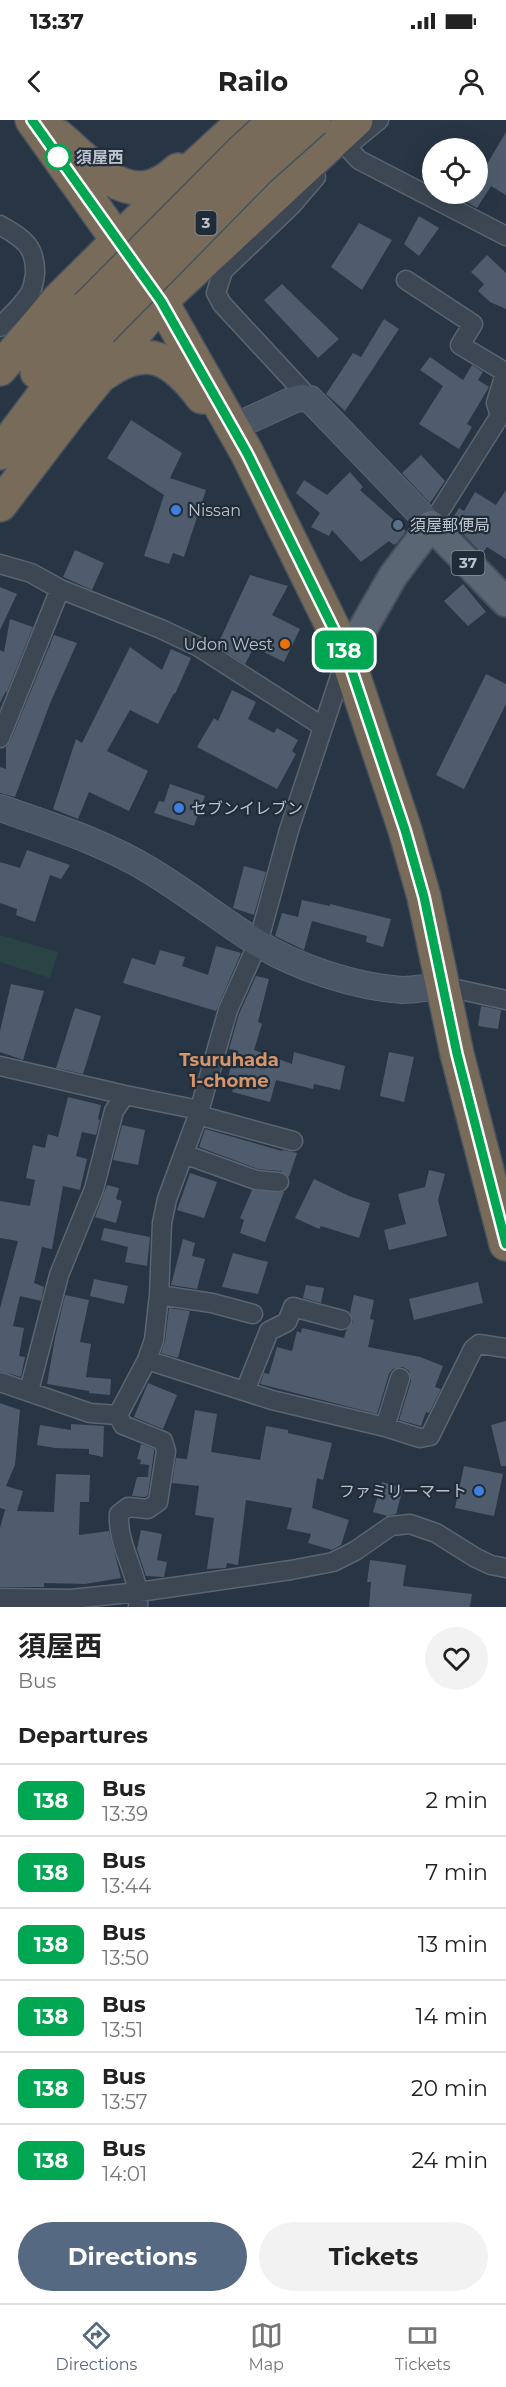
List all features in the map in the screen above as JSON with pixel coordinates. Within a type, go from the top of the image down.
[{"type":"highway","points":[[32,120],[120,240],[161,301],[232,428],[347,656],[405,830],[424,897],[457,1054],[506,1244]]},
{"type":"highway","points":[[38,120],[115,183],[132,189],[151,187],[170,178],[209,142],[240,120]]},
{"type":"highway","points":[[0,369],[58,300],[172,187],[245,120]]},
{"type":"highway","name":"3","points":[[0,418],[94,318],[243,150],[276,120]]},
{"type":"highway","name":"3","points":[[0,453],[45,393],[94,318],[259,169],[338,131]]},
{"type":"highway","name":"3","points":[[161,301],[338,131]]},
{"type":"highway","points":[[0,505],[161,301]]},
{"type":"highway","points":[[100,376],[126,359],[156,359],[170,364],[180,371],[210,409],[232,428]]},
{"type":"main road","name":"37","points":[[431,525],[506,602]]},
{"type":"main road","points":[[347,656],[393,576],[431,525]]},
{"type":"main road","name":"37","points":[[393,576],[410,565],[426,559],[443,557],[471,566]]},
{"type":"street","points":[[379,120],[338,131],[306,186],[292,205],[223,271],[216,293],[222,304],[310,399],[431,525],[503,411],[496,403],[505,372],[460,345],[473,324],[406,280]]},
{"type":"street","points":[[338,131],[359,160],[506,236]]},
{"type":"street","points":[[0,225],[22,238],[32,250],[35,265],[34,281],[29,295],[0,327]]},
{"type":"street","points":[[232,428],[293,400],[310,399]]},
{"type":"street","points":[[0,564],[31,573],[60,589],[161,629],[197,646],[322,726]]},
{"type":"street","points":[[0,738],[60,589]]},
{"type":"street","points":[[118,1415],[147,1360],[154,1340],[159,1296],[162,1223],[167,1199],[198,1112],[228,1010],[258,943],[289,830],[347,656]]},
{"type":"street","points":[[0,808],[120,854],[151,871],[258,943],[284,957],[328,974],[375,987],[404,990],[442,986],[506,1000]]},
{"type":"street","points":[[0,1066],[198,1112],[293,1141]]},
{"type":"street","points":[[29,1391],[59,1275],[94,1189],[114,1111],[125,1095]]},
{"type":"street","points":[[184,1154],[256,1180],[279,1182]]},
{"type":"street","points":[[159,1296],[212,1303],[253,1314]]},
{"type":"street","points":[[244,1391],[269,1331],[287,1322],[293,1307],[342,1320]]},
{"type":"street","points":[[147,1360],[272,1400],[385,1427],[420,1438],[430,1436],[473,1349],[479,1344],[506,1348]]},
{"type":"street","points":[[385,1427],[400,1378]]},
{"type":"street","points":[[0,1383],[90,1413],[118,1415]]},
{"type":"street","points":[[118,1415],[123,1425],[163,1441],[166,1451],[158,1502],[148,1509],[128,1507],[119,1514],[118,1528],[138,1600]]},
{"type":"street","points":[[0,1598],[138,1600],[333,1562],[355,1551],[391,1526],[411,1524],[436,1533],[483,1562],[506,1568]]},
{"type":"green space","points":[[0,935],[58,952],[50,978],[0,962]]},
{"type":"building","points":[[506,132],[506,195],[491,186],[488,191],[488,162]]},
{"type":"building","points":[[419,216],[439,228],[419,256],[404,244]]},
{"type":"building","points":[[359,223],[392,240],[362,290],[331,267]]},
{"type":"building","points":[[487,255],[506,273],[506,309],[490,302],[478,291],[484,284],[471,272]]},
{"type":"building","points":[[282,284],[339,339],[318,358],[264,300]]},
{"type":"building","points":[[384,319],[399,329],[345,411],[326,394],[353,353],[361,357]]},
{"type":"building","points":[[430,357],[463,380],[472,365],[483,372],[478,380],[489,387],[467,424],[472,427],[459,449],[419,424],[443,386],[420,370]]},
{"type":"building","points":[[131,420],[182,453],[170,478],[206,490],[184,557],[173,553],[169,564],[144,556],[164,495],[107,458]]},
{"type":"building","points":[[421,455],[445,481],[430,503],[402,473]]},
{"type":"building","points":[[350,472],[363,487],[360,490],[406,531],[397,543],[394,545],[389,541],[361,562],[332,530],[329,536],[311,527],[320,513],[296,493],[304,480],[327,495]]},
{"type":"building","points":[[506,490],[506,559],[487,547],[482,554],[451,521],[459,508],[464,511],[475,492],[496,505]]},
{"type":"building","points":[[75,550],[104,563],[92,590],[63,577]]},
{"type":"building","points":[[250,575],[288,586],[272,615],[300,629],[284,662],[254,647],[245,664],[217,646]]},
{"type":"building","points":[[463,584],[486,612],[468,626],[444,601]]},
{"type":"building","points":[[0,587],[17,594],[0,630]]},
{"type":"building","points":[[10,619],[33,627],[6,694],[6,691],[0,703],[0,650],[4,652]]},
{"type":"building","points":[[54,635],[77,643],[51,701],[15,797],[0,793],[0,767],[6,769],[6,747]]},
{"type":"building","points":[[130,647],[162,670],[171,649],[191,658],[158,724],[130,710],[107,751],[148,771],[129,811],[89,792],[78,819],[53,809],[76,739],[82,743]]},
{"type":"building","points":[[486,674],[506,684],[506,704],[464,789],[436,775]]},
{"type":"building","points":[[232,690],[256,702],[248,719],[274,733],[277,728],[298,740],[292,751],[296,754],[277,789],[197,747],[214,718],[218,721]]},
{"type":"building","name":"セブンイレブン","points":[[170,784],[205,796],[194,826],[154,813],[159,801],[164,802]]},
{"type":"building","points":[[27,850],[70,865],[61,879],[50,875],[35,922],[16,915],[17,909],[0,903],[0,862],[20,868]]},
{"type":"building","points":[[244,866],[266,872],[254,915],[233,908]]},
{"type":"building","points":[[302,900],[330,906],[330,904],[391,919],[383,947],[366,942],[367,936],[312,921],[304,950],[275,936],[282,913],[298,917]]},
{"type":"building","points":[[216,946],[241,953],[216,1011],[123,983],[132,958],[155,965],[160,950],[185,957],[182,966],[208,975]]},
{"type":"building","points":[[256,976],[269,979],[258,1022],[262,1024],[254,1050],[292,1064],[294,1052],[345,1066],[340,1090],[314,1084],[313,1089],[276,1080],[270,1102],[232,1092],[235,1083],[227,1081],[235,1050],[229,1049],[239,1014]]},
{"type":"building","points":[[11,984],[44,991],[23,1060],[0,1052],[0,1031]]},
{"type":"building","points":[[481,1006],[501,1010],[498,1029],[478,1026]]},
{"type":"building","points":[[75,1008],[101,1016],[83,1074],[56,1068]]},
{"type":"building","points":[[389,1052],[414,1057],[404,1102],[380,1096]]},
{"type":"building","points":[[68,1097],[101,1105],[98,1119],[100,1120],[96,1135],[82,1132],[76,1156],[87,1159],[80,1190],[63,1186],[52,1249],[42,1247],[34,1283],[44,1287],[41,1301],[20,1296],[13,1326],[24,1328],[19,1356],[25,1357],[21,1377],[0,1371],[0,1308],[18,1241],[0,1238],[0,1201],[30,1206],[35,1180],[26,1178],[33,1145],[45,1148],[48,1134],[58,1137]]},
{"type":"building","points":[[122,1125],[145,1130],[138,1165],[113,1160]]},
{"type":"building","points":[[205,1129],[282,1151],[297,1153],[289,1177],[281,1171],[258,1169],[199,1147]]},
{"type":"building","points":[[429,1170],[445,1174],[438,1200],[447,1236],[389,1250],[384,1230],[406,1224],[398,1194],[425,1187]]},
{"type":"building","points":[[190,1173],[217,1182],[204,1218],[177,1210]]},
{"type":"building","points":[[314,1179],[349,1196],[370,1203],[359,1238],[321,1226],[319,1229],[295,1218]]},
{"type":"building","points":[[107,1185],[119,1188],[116,1199],[122,1201],[116,1223],[95,1217]]},
{"type":"building","points":[[252,1190],[284,1192],[265,1242],[240,1233],[244,1220],[240,1218]]},
{"type":"building","points":[[104,1228],[150,1237],[147,1266],[125,1262],[128,1247],[101,1240]]},
{"type":"building","points":[[183,1239],[195,1243],[192,1256],[205,1259],[197,1289],[171,1285]]},
{"type":"building","points":[[233,1253],[268,1262],[258,1294],[222,1287]]},
{"type":"building","points":[[94,1279],[128,1286],[124,1304],[90,1296]]},
{"type":"building","points":[[478,1282],[483,1303],[414,1320],[409,1299]]},
{"type":"building","points":[[306,1285],[324,1288],[321,1303],[303,1298]]},
{"type":"building","points":[[65,1295],[89,1300],[80,1342],[91,1344],[86,1377],[111,1379],[110,1395],[47,1384]]},
{"type":"building","points":[[354,1295],[374,1300],[370,1319],[374,1320],[368,1347],[420,1357],[443,1366],[435,1387],[441,1389],[429,1413],[426,1412],[421,1426],[399,1420],[411,1381],[409,1371],[403,1367],[393,1369],[389,1374],[377,1414],[260,1384],[264,1373],[269,1374],[277,1347],[292,1351],[297,1331],[301,1333],[302,1328],[344,1338],[353,1322],[350,1312]]},
{"type":"building","points":[[169,1308],[190,1311],[178,1358],[161,1353],[165,1341]]},
{"type":"building","points":[[148,1383],[177,1395],[163,1429],[134,1417]]},
{"type":"building","points":[[0,1403],[20,1410],[15,1465],[6,1486],[23,1491],[17,1511],[54,1512],[56,1474],[90,1475],[89,1502],[80,1502],[79,1535],[109,1531],[121,1578],[85,1584],[44,1583],[44,1587],[0,1587],[0,1528],[5,1510],[10,1511],[0,1508]]},
{"type":"building","points":[[195,1410],[217,1414],[211,1452],[260,1460],[266,1426],[332,1443],[323,1480],[317,1478],[312,1508],[349,1520],[341,1545],[332,1550],[308,1543],[311,1534],[287,1529],[292,1508],[246,1500],[238,1565],[227,1563],[226,1568],[207,1569],[214,1518],[195,1515],[199,1486],[172,1483],[176,1458],[187,1459]]},
{"type":"building","points":[[506,1421],[506,1466],[501,1466],[491,1425]]},
{"type":"building","points":[[71,1424],[104,1426],[103,1457],[89,1454],[89,1449],[37,1445],[40,1425],[71,1430]]},
{"type":"building","points":[[141,1444],[154,1449],[148,1495],[145,1497],[132,1496],[137,1477],[148,1477],[149,1465],[140,1464],[141,1460],[137,1459]]},
{"type":"building","name":"ファミリーマート","points":[[464,1466],[503,1474],[494,1516],[455,1508]]},
{"type":"building","points":[[382,1482],[403,1488],[396,1514],[387,1516],[373,1512]]},
{"type":"building","points":[[141,1530],[162,1534],[157,1560],[167,1562],[164,1577],[146,1576],[137,1549]]},
{"type":"building","points":[[370,1560],[406,1565],[403,1586],[472,1594],[470,1607],[369,1607],[371,1582],[367,1582]]},
{"type":"bus line","name":"138","points":[[32,120],[120,240],[161,301],[247,453],[347,656],[376,737],[424,897],[457,1054],[506,1244]]},
{"type":"place","name":"須屋西","points":[[58,157]]},
{"type":"place","name":"Nissan","points":[[176,510]]},
{"type":"place","name":"須屋郵便局","points":[[398,525]]},
{"type":"place","name":"Udon West","points":[[285,644]]},
{"type":"place","name":"セブンイレブン","points":[[179,808]]},
{"type":"place","name":"ファミリーマート","points":[[479,1491]]},
{"type":"district","name":"Tsuruhada 1-chome","points":[[229,1070]]}]
